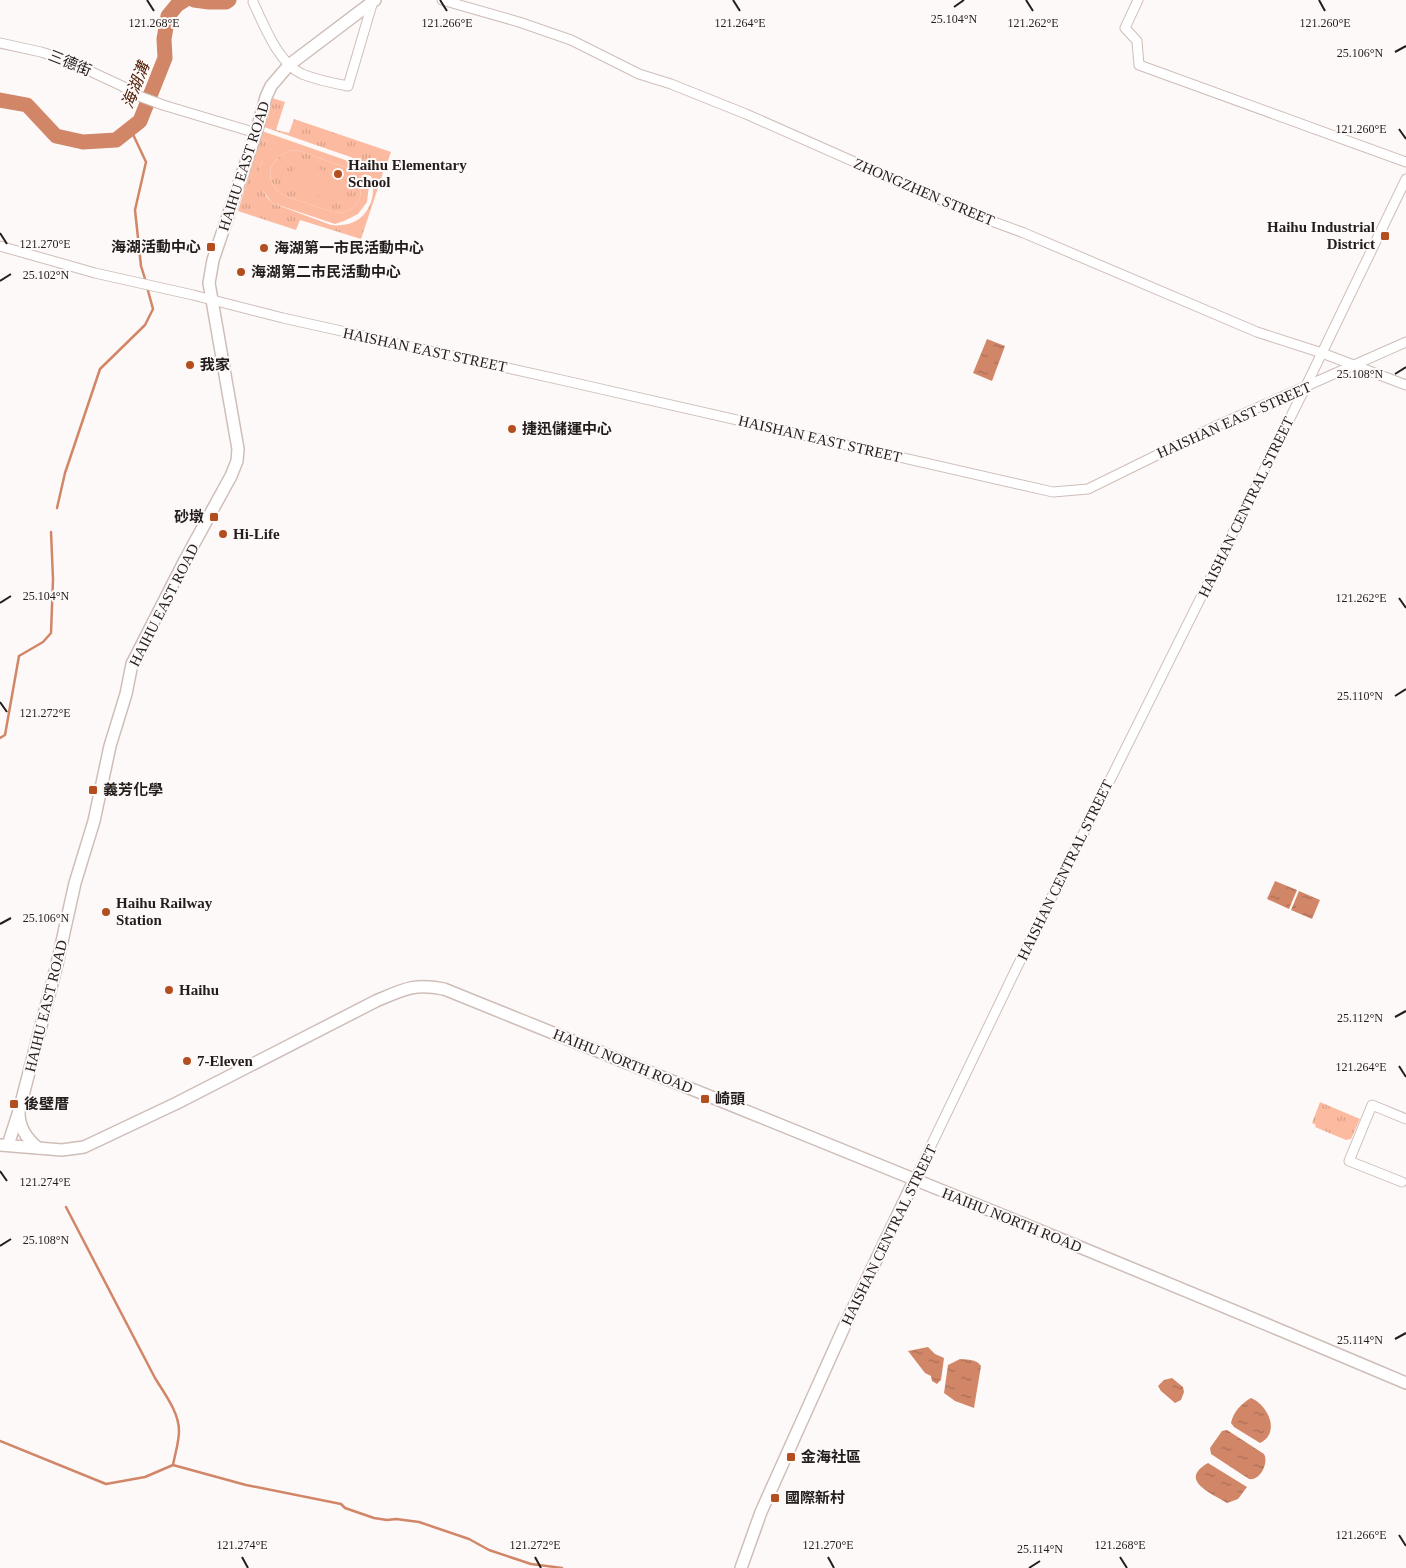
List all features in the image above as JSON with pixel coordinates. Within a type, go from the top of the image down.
[{"type":"street","name":"ZHONGZHEN STREET","points":[[442,0],[571,40],[639,74],[671,84],[746,114],[970,213],[1024,233],[1257,332],[1356,365],[1406,385]]},
{"type":"street","points":[[1138,0],[1126,28],[1137,42],[1139,65],[1406,162]]},
{"type":"street","points":[[253,2],[276,49],[289,65],[300,73],[348,86],[374,1]]},
{"type":"street","name":"HAIHU EAST ROAD","points":[[4,1145],[19,1111],[57,964],[75,883],[94,821],[110,746],[126,694],[132,664],[185,560],[231,476],[237,461],[237,440],[209,283],[210,270],[256,133],[266,97],[279,75],[289,65],[374,1]]},
{"type":"street","name":"三德街","points":[[0,43],[42,52],[66,60],[122,86],[136,95],[256,133]]},
{"type":"street","name":"HAISHAN CENTRAL STREET","points":[[741,1568],[761,1512],[845,1325],[914,1180],[1017,967],[1305,388],[1406,179]]},
{"type":"street","name":"HAISHAN EAST STREET","points":[[0,246],[95,273],[293,320],[1054,492],[1088,489],[1216,426],[1406,342]]},
{"type":"street","name":"HAIHU NORTH ROAD","points":[[4,1145],[62,1150],[84,1147],[177,1103],[407,987],[427,986],[444,989],[1209,1300],[1406,1383]]},
{"type":"street","points":[[1402,1182],[1349,1161],[1372,1105],[1406,1119]]},
{"type":"street","points":[[19,1111],[19,1121],[23,1131],[29,1140],[39,1148]]},
{"type":"green space","points":[[272,98],[285,102],[276,130],[289,133],[294,119],[391,152],[385,169],[264,127]]},
{"type":"green space","points":[[262,131],[383,172],[381,179],[364,174],[369,185],[367,202],[358,214],[335,224],[272,203],[262,189],[259,180],[259,170],[265,154],[276,144],[260,138]],"holes":[[[292,150],[300,151],[347,168],[354,174],[361,190],[357,204],[343,212],[333,212],[285,196],[278,191],[271,178],[270,171],[273,165],[284,154]]]},
{"type":"green space","points":[[260,138],[277,144],[264,157],[259,172],[262,188],[266,196],[272,203],[331,225],[352,223],[360,218],[366,212],[373,195],[371,175],[381,179],[361,239],[300,220],[296,230],[238,211]]},
{"type":"green space","points":[[292,150],[300,151],[347,168],[359,182],[361,190],[357,204],[343,212],[333,212],[285,196],[278,191],[273,184],[270,171],[277,159]]},
{"type":"green space","points":[[297,161],[344,178],[336,202],[289,185]]},
{"type":"green space","points":[[1320,1102],[1360,1119],[1351,1139],[1346,1140],[1315,1127],[1316,1125],[1312,1123]]},
{"type":"water","points":[[987,339],[1005,346],[992,381],[973,373]]},
{"type":"water","points":[[1275,881],[1297,890],[1289,909],[1267,899]]},
{"type":"water","points":[[1299,891],[1320,900],[1312,919],[1291,910]]},
{"type":"water","points":[[928,1347],[935,1354],[944,1358],[941,1380],[937,1384],[932,1381],[931,1376],[925,1373],[908,1351]]},
{"type":"water","points":[[960,1359],[975,1361],[981,1366],[974,1408],[955,1401],[944,1393],[948,1365]]},
{"type":"water","points":[[1172,1378],[1183,1387],[1184,1392],[1181,1400],[1175,1403],[1158,1386],[1164,1380]]},
{"type":"water","points":[[1251,1398],[1263,1407],[1270,1419],[1270,1433],[1260,1443],[1234,1427],[1231,1423],[1238,1408]]},
{"type":"water","points":[[1227,1430],[1264,1454],[1264,1466],[1257,1477],[1249,1479],[1211,1454],[1210,1448],[1222,1431]]},
{"type":"water","points":[[1208,1463],[1247,1487],[1238,1499],[1227,1503],[1200,1486],[1196,1475]]},
{"type":"waterway","name":"海湖溝","points":[[0,100],[27,105],[56,136],[83,142],[116,140],[140,121],[165,58],[164,39],[168,16],[177,5],[185,0]]},
{"type":"waterway","name":"海湖溝","points":[[194,0],[209,2],[226,2],[229,0]]},
{"type":"waterway","points":[[130,128],[146,162],[135,210],[141,266],[146,282]]},
{"type":"waterway","points":[[57,508],[65,473],[100,369],[145,325],[153,309],[147,287]]},
{"type":"waterway","points":[[0,738],[5,735],[19,656],[43,642],[51,633],[53,579],[51,532]]},
{"type":"waterway","points":[[66,1207],[177,1417],[178,1444],[173,1465],[246,1485],[341,1504],[345,1508],[374,1518],[419,1522],[469,1539],[489,1550],[531,1564],[562,1568]]},
{"type":"waterway","points":[[0,1441],[106,1484],[145,1477],[173,1465]]},
{"type":"place","name":"Haihu Elementary School","points":[[338,174]]},
{"type":"place","name":"Haihu Industrial District","points":[[1385,236]]},
{"type":"place","name":"海湖活動中心","points":[[211,247]]},
{"type":"place","name":"海湖第一市民活動中心","points":[[264,248]]},
{"type":"place","name":"海湖第二市民活動中心","points":[[241,272]]},
{"type":"place","name":"我家","points":[[190,365]]},
{"type":"place","name":"捷迅儲運中心","points":[[512,429]]},
{"type":"place","name":"砂墩","points":[[214,517]]},
{"type":"place","name":"Hi-Life","points":[[223,534]]},
{"type":"place","name":"義芳化學","points":[[93,790]]},
{"type":"place","name":"Haihu Railway Station","points":[[106,912]]},
{"type":"place","name":"Haihu","points":[[169,990]]},
{"type":"place","name":"7-Eleven","points":[[187,1061]]},
{"type":"place","name":"崎頭","points":[[705,1099]]},
{"type":"place","name":"後壁厝","points":[[14,1104]]},
{"type":"place","name":"金海社區","points":[[791,1457]]},
{"type":"place","name":"國際新村","points":[[775,1498]]}]
